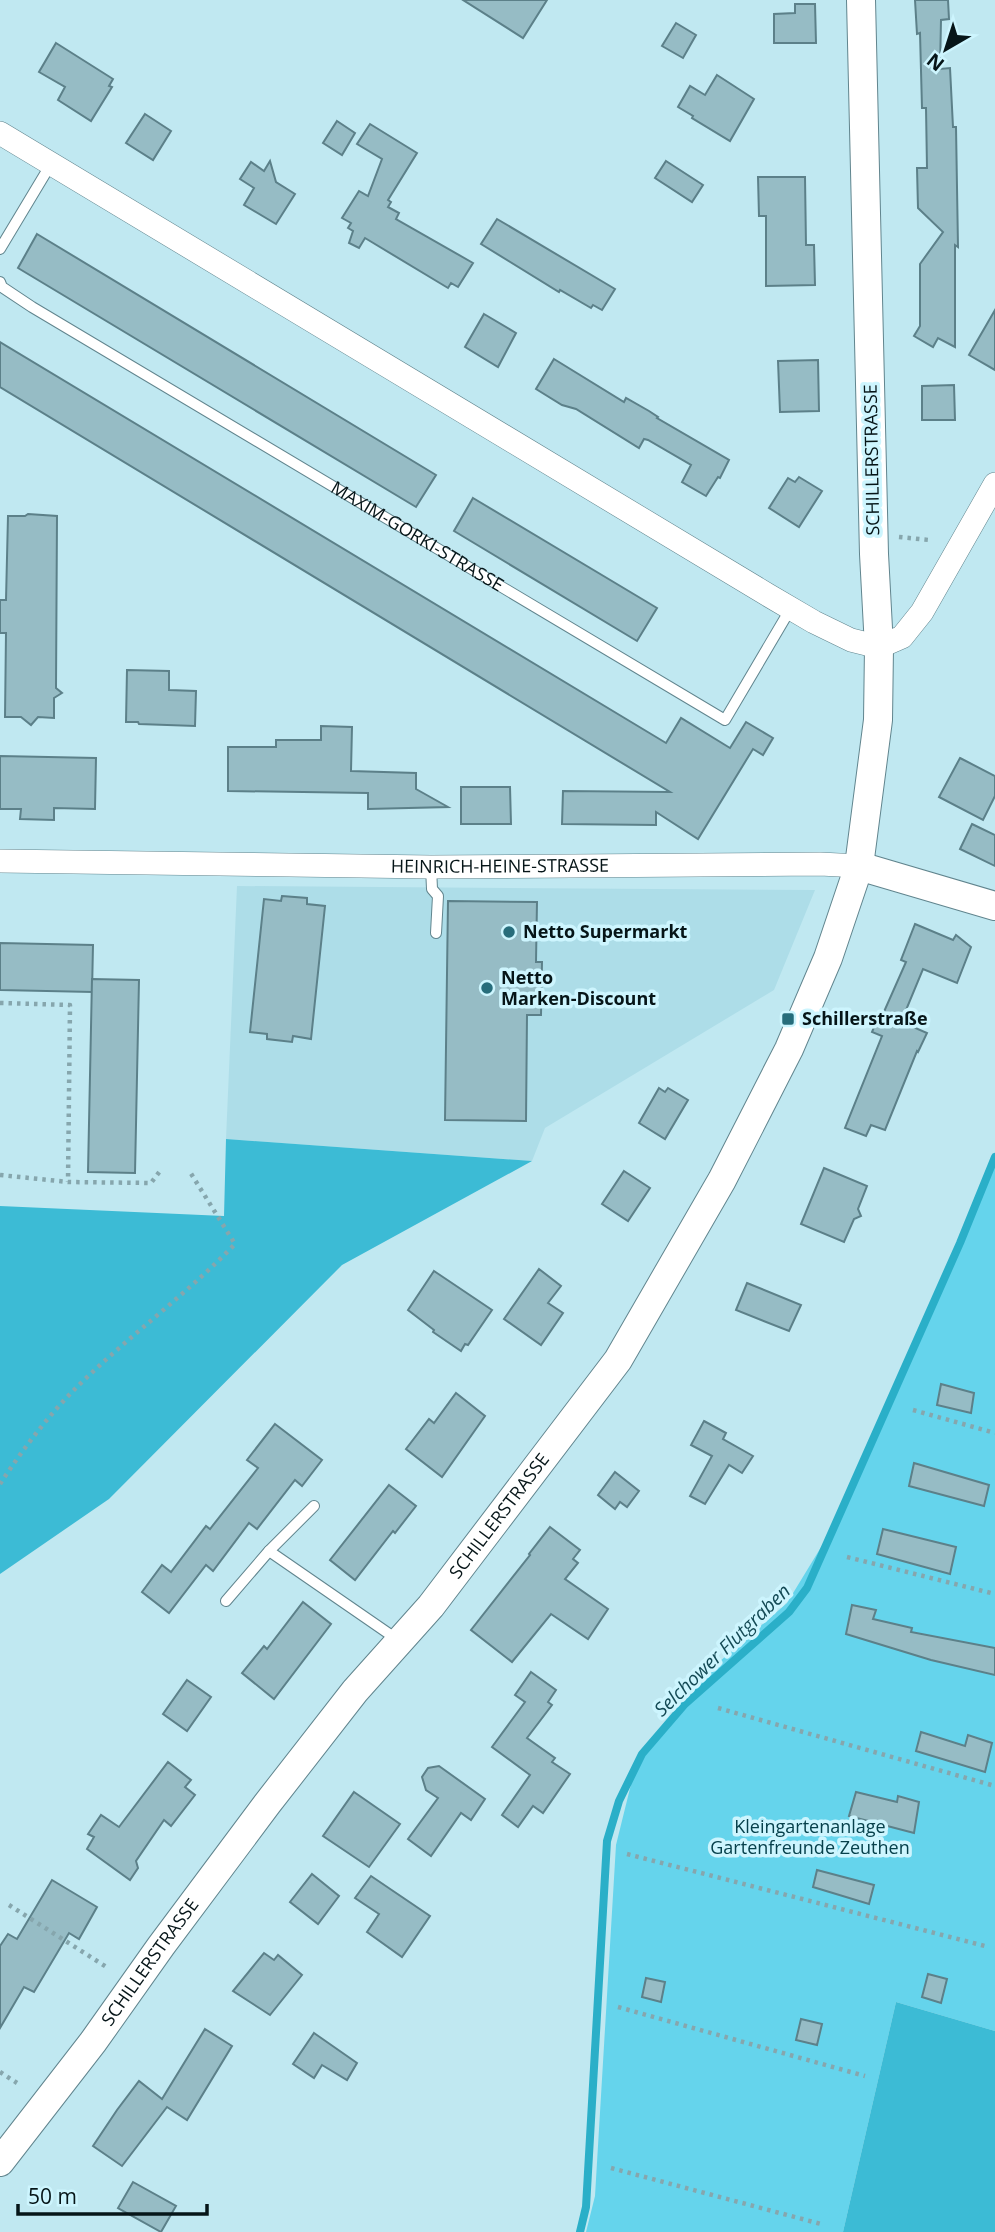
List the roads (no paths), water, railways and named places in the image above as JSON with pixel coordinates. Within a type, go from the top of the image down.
[{"type":"street","name":"SCHILLERSTRASSE","points":[[0,2162],[93,2042],[267,1804],[355,1691],[431,1606],[618,1360],[722,1180],[789,1049],[828,958],[859,866],[878,720],[879,647],[874,554],[861,0]]},
{"type":"street","points":[[0,133],[791,608],[851,640],[879,647],[902,637],[922,612],[995,484]]},
{"type":"street","name":"HEINRICH-HEINE-STRASSE","points":[[0,861],[431,867],[820,864],[859,866],[995,906]]},
{"type":"lane","points":[[0,249],[51,164]]},
{"type":"lane","name":"MAXIM-GORKI-STRASSE","points":[[0,282],[2,287],[32,307],[725,720],[791,608]]},
{"type":"lane","points":[[431,867],[432,889],[438,895],[436,933]]},
{"type":"lane","points":[[226,1601],[314,1506]]},
{"type":"lane","points":[[269,1552],[400,1641]]},
{"type":"waterway","name":"Selchower Flutgraben","points":[[580,2232],[586,2207],[607,1841],[619,1801],[642,1754],[685,1704],[789,1612],[807,1588],[960,1243],[995,1157]]},
{"type":"place","name":"Netto Supermarkt","points":[[509,932]]},
{"type":"place","name":"Netto Marken-Discount","points":[[487,988]]},
{"type":"place","name":"Schillerstraße","points":[[788,1019]]},
{"type":"park label","name":"Kleingartenanlage Gartenfreunde Zeuthen","points":[[810,1837]]}]
